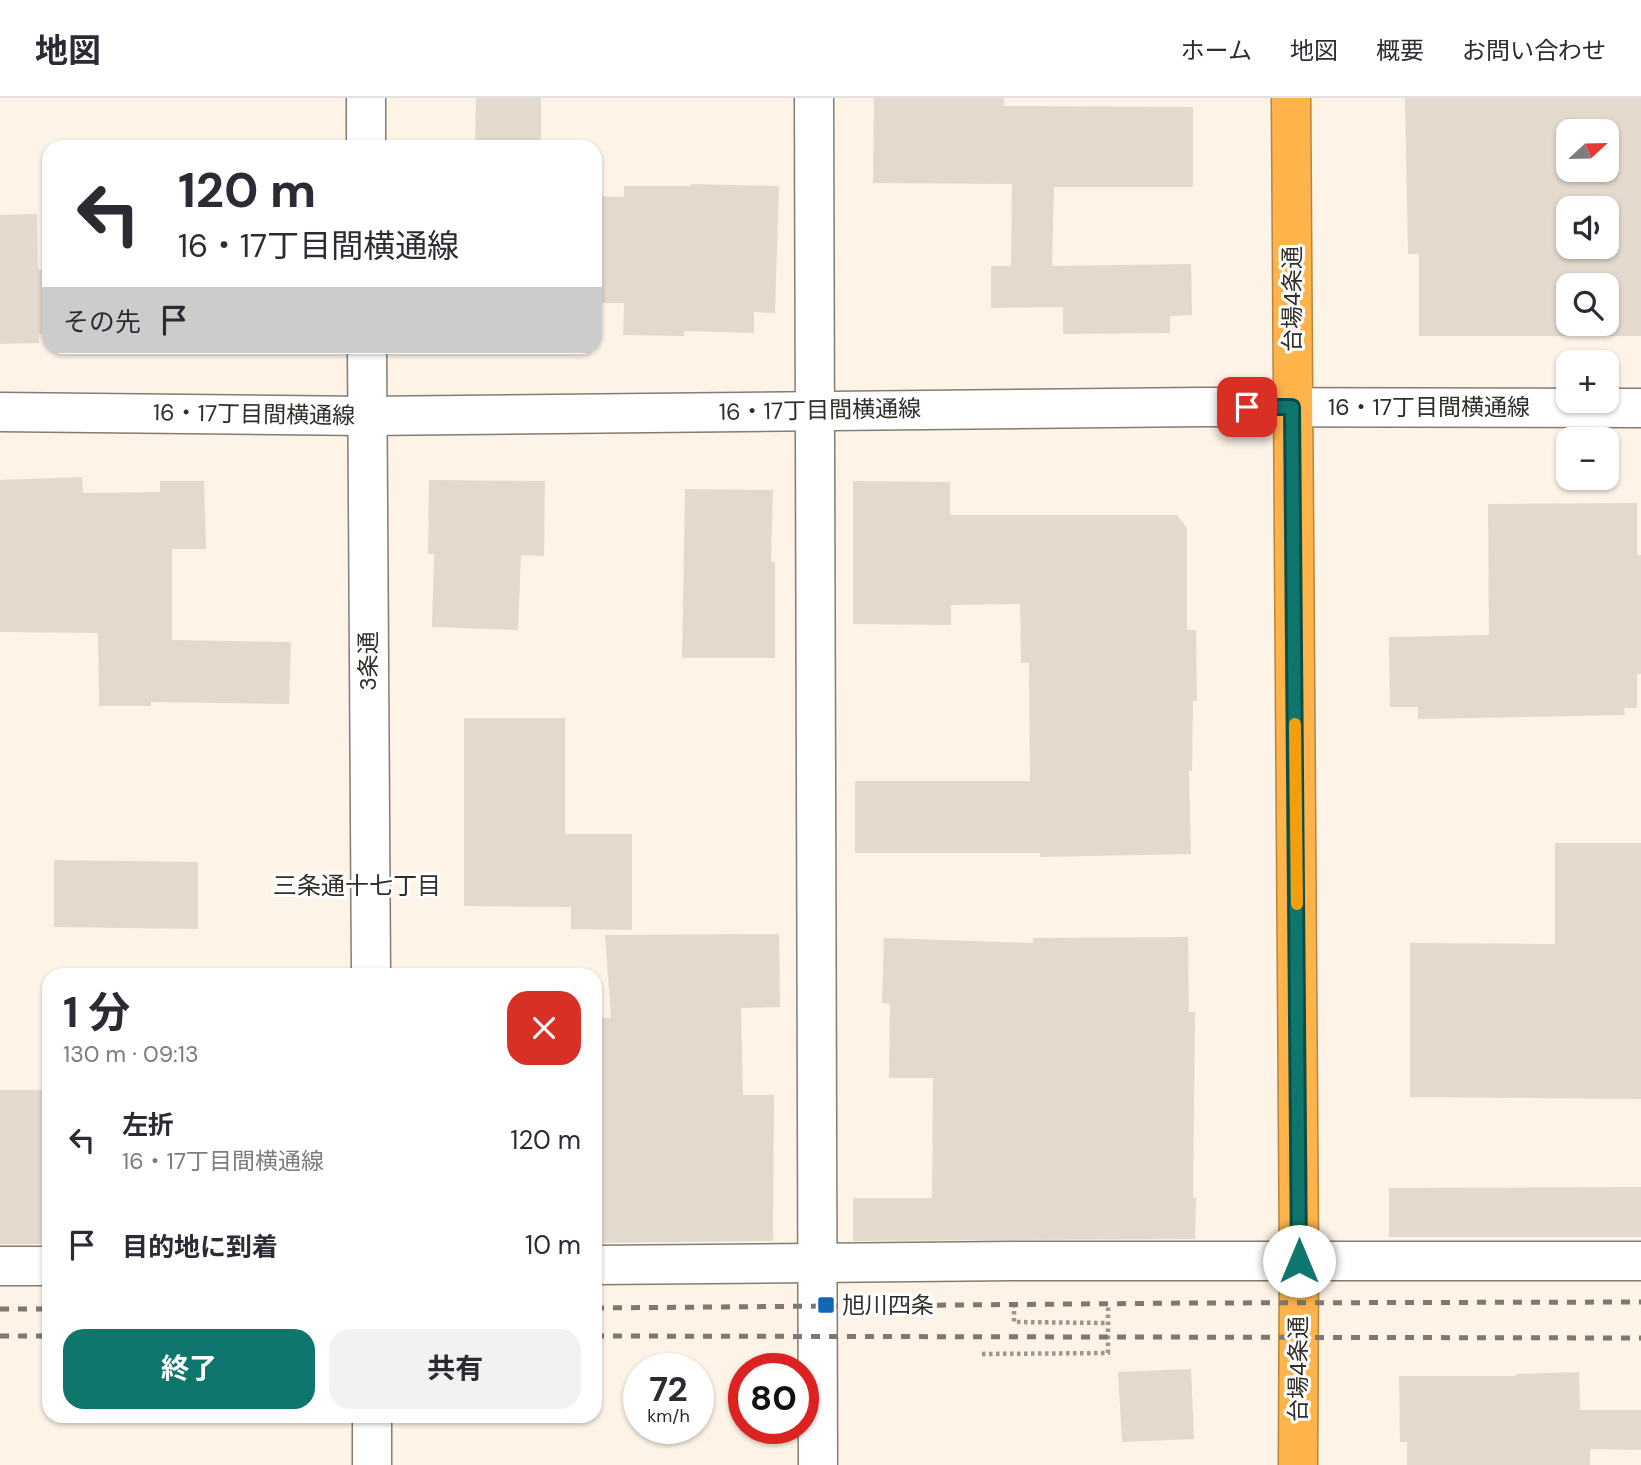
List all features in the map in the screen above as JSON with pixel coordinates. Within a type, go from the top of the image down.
[{"type":"highway","name":"台場4条通","points":[[1291,98],[1298,1465]]},
{"type":"street","points":[[366,98],[366,140]]},
{"type":"street","points":[[814,98],[818,1465]]},
{"type":"street","name":"3条通","points":[[366,354],[370,968]]},
{"type":"street","name":"16・17丁目間横通線","points":[[0,412],[366,416],[1292,407],[1641,408]]},
{"type":"street","points":[[602,1265],[818,1265],[1013,1261],[1641,1261]]},
{"type":"street","points":[[0,1266],[42,1266]]},
{"type":"street","points":[[372,1423],[372,1465]]},
{"type":"path","points":[[982,1353],[1108,1353],[1108,1298]]},
{"type":"path","points":[[1014,1322],[1108,1323]]},
{"type":"building","points":[[476,98],[541,98],[541,140],[475,140]]},
{"type":"building","points":[[874,98],[1004,98],[1004,106],[1193,107],[1193,187],[1054,187],[1052,266],[1191,264],[1192,315],[1170,316],[1170,333],[1063,334],[1063,307],[991,308],[991,266],[1011,266],[1012,184],[873,183]]},
{"type":"building","points":[[1405,98],[1641,98],[1641,336],[1619,336],[1619,273],[1556,273],[1556,336],[1419,336],[1419,254],[1408,254]]},
{"type":"building","points":[[624,186],[779,186],[775,313],[754,312],[754,333],[684,331],[684,336],[623,335],[624,303],[602,303],[602,196],[624,197]]},
{"type":"building","points":[[37,214],[38,266],[39,270],[42,270],[42,334],[39,334],[39,343],[0,344],[0,215]]},
{"type":"building","points":[[82,477],[83,493],[160,492],[160,481],[204,481],[206,549],[172,549],[172,640],[291,642],[289,704],[151,702],[151,706],[99,706],[98,633],[0,632],[0,480]]},
{"type":"building","points":[[429,480],[545,481],[544,556],[521,555],[518,630],[432,627],[434,554],[428,554]]},
{"type":"building","points":[[853,481],[950,482],[950,515],[1177,515],[1187,528],[1187,630],[1196,630],[1197,701],[1193,701],[1192,771],[1189,771],[1191,854],[1040,857],[1040,853],[855,853],[855,781],[1030,781],[1029,663],[1021,663],[1020,604],[951,605],[951,625],[853,624]]},
{"type":"building","points":[[685,489],[773,490],[771,562],[775,562],[775,658],[682,658]]},
{"type":"building","points":[[1637,503],[1637,555],[1641,555],[1641,674],[1637,674],[1637,708],[1624,708],[1625,715],[1418,719],[1418,707],[1390,707],[1389,637],[1489,635],[1488,504]]},
{"type":"building","points":[[464,718],[565,718],[565,834],[632,834],[632,930],[571,929],[571,907],[464,906]]},
{"type":"building","points":[[1555,843],[1641,843],[1641,1099],[1410,1097],[1410,943],[1555,944]]},
{"type":"building","points":[[54,860],[198,862],[198,929],[54,927]]},
{"type":"building","points":[[779,934],[780,1007],[741,1008],[743,1095],[774,1095],[773,1241],[602,1243],[602,1018],[611,1018],[605,935]]},
{"type":"building","points":[[1188,937],[1189,1012],[1195,1012],[1195,1239],[853,1241],[853,1198],[932,1198],[933,1078],[889,1078],[890,1004],[882,1003],[884,938],[1033,943],[1033,938]]},
{"type":"building","points":[[0,1090],[42,1090],[42,1244],[0,1244]]},
{"type":"building","points":[[1641,1187],[1641,1237],[1389,1237],[1389,1188]]},
{"type":"building","points":[[1191,1369],[1194,1439],[1122,1442],[1118,1372]]},
{"type":"building","points":[[1579,1372],[1580,1410],[1641,1410],[1641,1450],[1590,1449],[1590,1465],[1407,1465],[1407,1442],[1400,1442],[1399,1376],[1516,1376]]},
{"type":"railway","points":[[602,1308],[1641,1302]]},
{"type":"railway","points":[[0,1309],[42,1309]]},
{"type":"railway","points":[[0,1336],[42,1336]]},
{"type":"railway","points":[[602,1336],[1641,1338]]},
{"type":"slow traffic","points":[[1295,724],[1297,904]]},
{"type":"place","name":"旭川四条","points":[[826,1305]]},
{"type":"district","name":"三条通十七丁目","points":[[357,886]]},
{"type":"route","points":[[1247,407],[1292,407],[1299,1261]]}]
